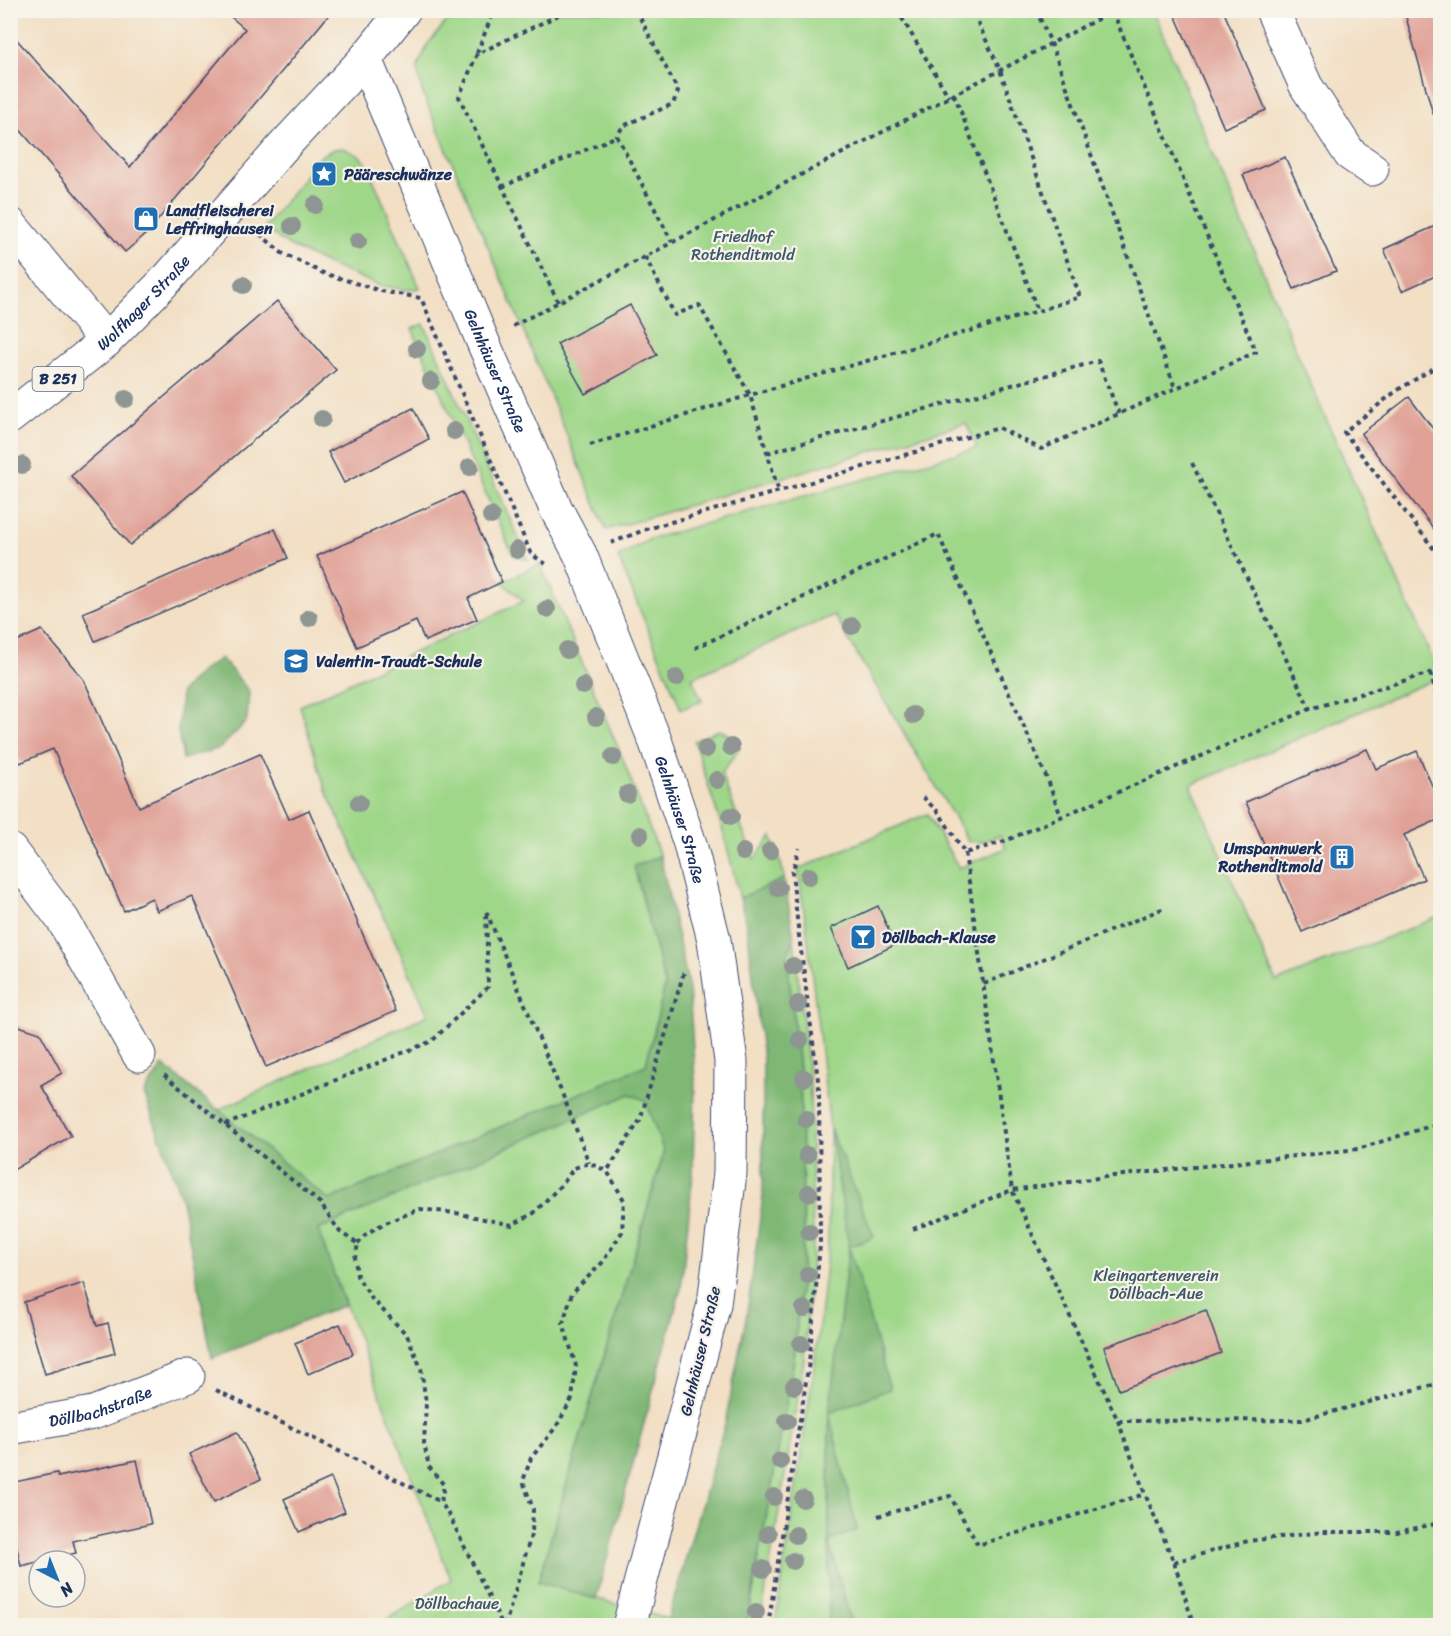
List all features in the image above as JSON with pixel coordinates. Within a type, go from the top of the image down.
[{"type":"main road","name":"Wolfhager Straße","points":[[10,417],[106,341],[169,277],[289,140],[364,59],[404,10]]},
{"type":"main road","points":[[1272,10],[1306,86],[1350,154],[1372,169]]},
{"type":"main road","name":"Gelnhäuser Straße","points":[[364,59],[483,342],[556,509],[579,555],[656,743],[690,843],[714,940],[730,1061],[730,1173],[714,1305],[631,1617]]},
{"type":"main road","points":[[10,224],[106,341]]},
{"type":"main road","points":[[10,850],[63,920],[139,1055]]},
{"type":"main road","name":"Döllbachstraße","points":[[10,1428],[93,1413],[188,1376]]},
{"type":"path","points":[[494,10],[459,96],[558,302]]},
{"type":"path","points":[[477,54],[569,10]]},
{"type":"path","points":[[502,188],[617,136],[623,126],[673,104],[678,91],[636,10]]},
{"type":"path","points":[[897,10],[951,95],[1038,311]]},
{"type":"path","points":[[590,445],[1080,297],[1000,70],[972,10]]},
{"type":"path","points":[[1036,10],[1051,43],[1175,388]]},
{"type":"path","points":[[483,342],[1112,11],[1256,352],[1041,449],[999,428],[647,529],[579,555]]},
{"type":"path","points":[[617,136],[672,242]]},
{"type":"path","points":[[230,208],[282,253],[323,273],[381,291],[421,298],[531,554],[548,565]]},
{"type":"path","points":[[645,257],[675,315],[699,305],[750,395],[779,492]]},
{"type":"path","points":[[767,453],[1098,361],[1119,414]]},
{"type":"path","points":[[1440,364],[1395,392],[1344,432],[1440,557]]},
{"type":"path","points":[[1191,463],[1310,710]]},
{"type":"path","points":[[695,648],[938,534],[1049,783],[1061,817]]},
{"type":"path","points":[[965,853],[1005,841],[1310,710],[1440,670]]},
{"type":"path","points":[[1430,673],[1440,706]]},
{"type":"path","points":[[923,797],[939,813],[965,853],[1012,1190],[1118,1421],[1173,1562],[1194,1626]]},
{"type":"path","points":[[768,1626],[809,1362],[820,1245],[819,1088],[792,873],[799,848]]},
{"type":"path","points":[[984,984],[1164,908]]},
{"type":"path","points":[[225,1125],[432,1041],[488,987],[486,911],[589,1163],[607,1172],[624,1200],[622,1232],[602,1263],[572,1293],[563,1323],[576,1366],[572,1399],[556,1427],[531,1458],[523,1481],[532,1509],[532,1532],[504,1626]]},
{"type":"path","points":[[607,1172],[640,1119],[689,957],[714,940]]},
{"type":"path","points":[[139,1055],[320,1203],[340,1232],[358,1244]]},
{"type":"path","points":[[913,1229],[1012,1190],[1105,1177],[1358,1149],[1440,1123]]},
{"type":"path","points":[[441,1502],[444,1485],[429,1467],[424,1443],[426,1403],[421,1368],[407,1335],[372,1299],[357,1276],[355,1258],[358,1244],[366,1234],[382,1224],[420,1209],[456,1213],[512,1225],[534,1213],[574,1168],[589,1163]]},
{"type":"path","points":[[188,1376],[441,1502],[504,1626]]},
{"type":"path","points":[[1118,1421],[1302,1420],[1440,1383]]},
{"type":"path","points":[[878,1516],[950,1496],[978,1545],[1145,1494]]},
{"type":"path","points":[[1173,1562],[1248,1541],[1323,1532],[1397,1532],[1440,1522]]},
{"type":"green space","name":"Kleingartenverein Döllbach-Aue","points":[[455,11],[1153,11],[1307,376],[1440,676],[1191,785],[1276,982],[1440,916],[1440,1625],[852,1625],[829,1544],[829,1625],[775,1625],[815,1362],[828,1245],[830,1128],[798,869],[927,814],[959,868],[1006,848],[1000,835],[983,842],[968,841],[834,615],[692,678],[702,701],[681,709],[618,557],[650,539],[977,448],[966,423],[606,530],[423,94],[417,68],[428,44]],"holes":[[[829,1417],[857,1529],[829,1541]]]},
{"type":"green space","points":[[343,148],[360,156],[367,165],[420,288],[408,290],[378,285],[288,245],[264,228],[322,155],[334,149]]},
{"type":"green space","points":[[424,324],[528,560],[513,555],[412,329]]},
{"type":"green space","points":[[540,564],[622,757],[660,856],[635,867],[665,985],[646,1065],[329,1200],[218,1110],[428,1015],[325,788],[300,706],[524,601],[502,582]]},
{"type":"green space","points":[[221,658],[249,691],[247,721],[220,748],[183,759],[178,731],[181,692],[203,670]]},
{"type":"green space","points":[[719,730],[731,735],[740,748],[721,774],[754,859],[772,836],[784,874],[784,879],[740,898],[723,831],[694,741]]},
{"type":"green space","points":[[660,856],[689,988],[695,1079],[693,1174],[681,1288],[596,1599],[538,1582],[664,1152],[645,1100],[630,1094],[318,1230],[345,1305],[212,1358],[182,1200],[144,1093],[163,1065],[329,1200],[646,1065],[665,985],[634,866]]},
{"type":"green space","points":[[784,879],[794,939],[787,956],[800,1078],[804,1238],[794,1360],[747,1625],[673,1625],[668,1619],[725,1424],[747,1313],[763,1196],[763,1061],[748,934],[740,898]]},
{"type":"green space","points":[[794,939],[810,1085],[813,1244],[804,1360],[760,1625],[747,1626],[794,1360],[804,1238],[800,1079],[787,956]]},
{"type":"green space","name":"Döllbachaue","points":[[630,1094],[645,1100],[664,1151],[538,1582],[668,1619],[673,1625],[378,1625],[451,1580],[317,1230]]},
{"type":"green space","points":[[830,1128],[874,1237],[849,1247],[890,1389],[829,1413],[849,1246]]},
{"type":"green space","points":[[829,1413],[857,1530],[829,1541]]},
{"type":"green space","points":[[829,1541],[852,1626],[829,1625]]},
{"type":"building","points":[[223,10],[333,10],[147,233],[125,252],[10,118],[10,32],[130,167],[245,29]]},
{"type":"building","points":[[1173,10],[1223,10],[1266,110],[1224,128]]},
{"type":"building","points":[[1404,10],[1440,10],[1440,113],[1433,114]]},
{"type":"building","points":[[1285,157],[1336,271],[1294,289],[1243,175]]},
{"type":"building","points":[[1440,224],[1440,274],[1402,291],[1384,249]]},
{"type":"building","points":[[277,301],[336,370],[130,545],[71,476]]},
{"type":"building","points":[[630,305],[657,355],[585,394],[557,344]]},
{"type":"building","points":[[1409,397],[1440,438],[1440,537],[1361,434]]},
{"type":"building","points":[[413,408],[429,439],[344,483],[328,452]]},
{"type":"building","points":[[462,492],[502,582],[468,598],[477,619],[425,641],[416,621],[357,647],[317,556]]},
{"type":"building","points":[[275,529],[288,558],[95,641],[83,613]]},
{"type":"building","points":[[42,630],[84,680],[139,807],[260,754],[289,819],[309,810],[396,1011],[266,1067],[192,896],[157,911],[152,898],[124,911],[53,749],[20,763],[10,742],[10,644]]},
{"type":"building","name":"Umspannwerk Rothenditmold","points":[[1367,749],[1376,769],[1417,751],[1440,804],[1440,819],[1404,835],[1424,879],[1302,932],[1246,802]]},
{"type":"building","name":"Döllbach-Klause","points":[[878,906],[895,945],[848,967],[831,928]]},
{"type":"building","points":[[10,1023],[40,1033],[62,1073],[41,1085],[71,1136],[10,1172]]},
{"type":"building","points":[[84,1283],[97,1326],[108,1323],[115,1353],[45,1374],[24,1302]]},
{"type":"building","points":[[1206,1310],[1221,1353],[1119,1390],[1104,1347]]},
{"type":"building","points":[[340,1324],[353,1354],[308,1374],[295,1343]]},
{"type":"building","points":[[237,1432],[261,1479],[214,1502],[189,1454]]},
{"type":"building","points":[[137,1460],[151,1524],[73,1541],[75,1549],[27,1549],[27,1565],[21,1566],[10,1518],[10,1483],[57,1473],[58,1477]]},
{"type":"building","points":[[331,1478],[345,1512],[299,1532],[284,1499]]},
{"type":"place","name":"Pääreschwänze","points":[[324,174]]},
{"type":"place","name":"Landfleischerei Leffringhausen","points":[[146,219]]},
{"type":"place","name":"Valentin-Traudt-Schule","points":[[296,661]]},
{"type":"place","name":"Umspannwerk Rothenditmold","points":[[1342,857]]},
{"type":"place","name":"Döllbach-Klause","points":[[863,937]]},
{"type":"park label","name":"Friedhof Rothenditmold","points":[[743,245]]}]
